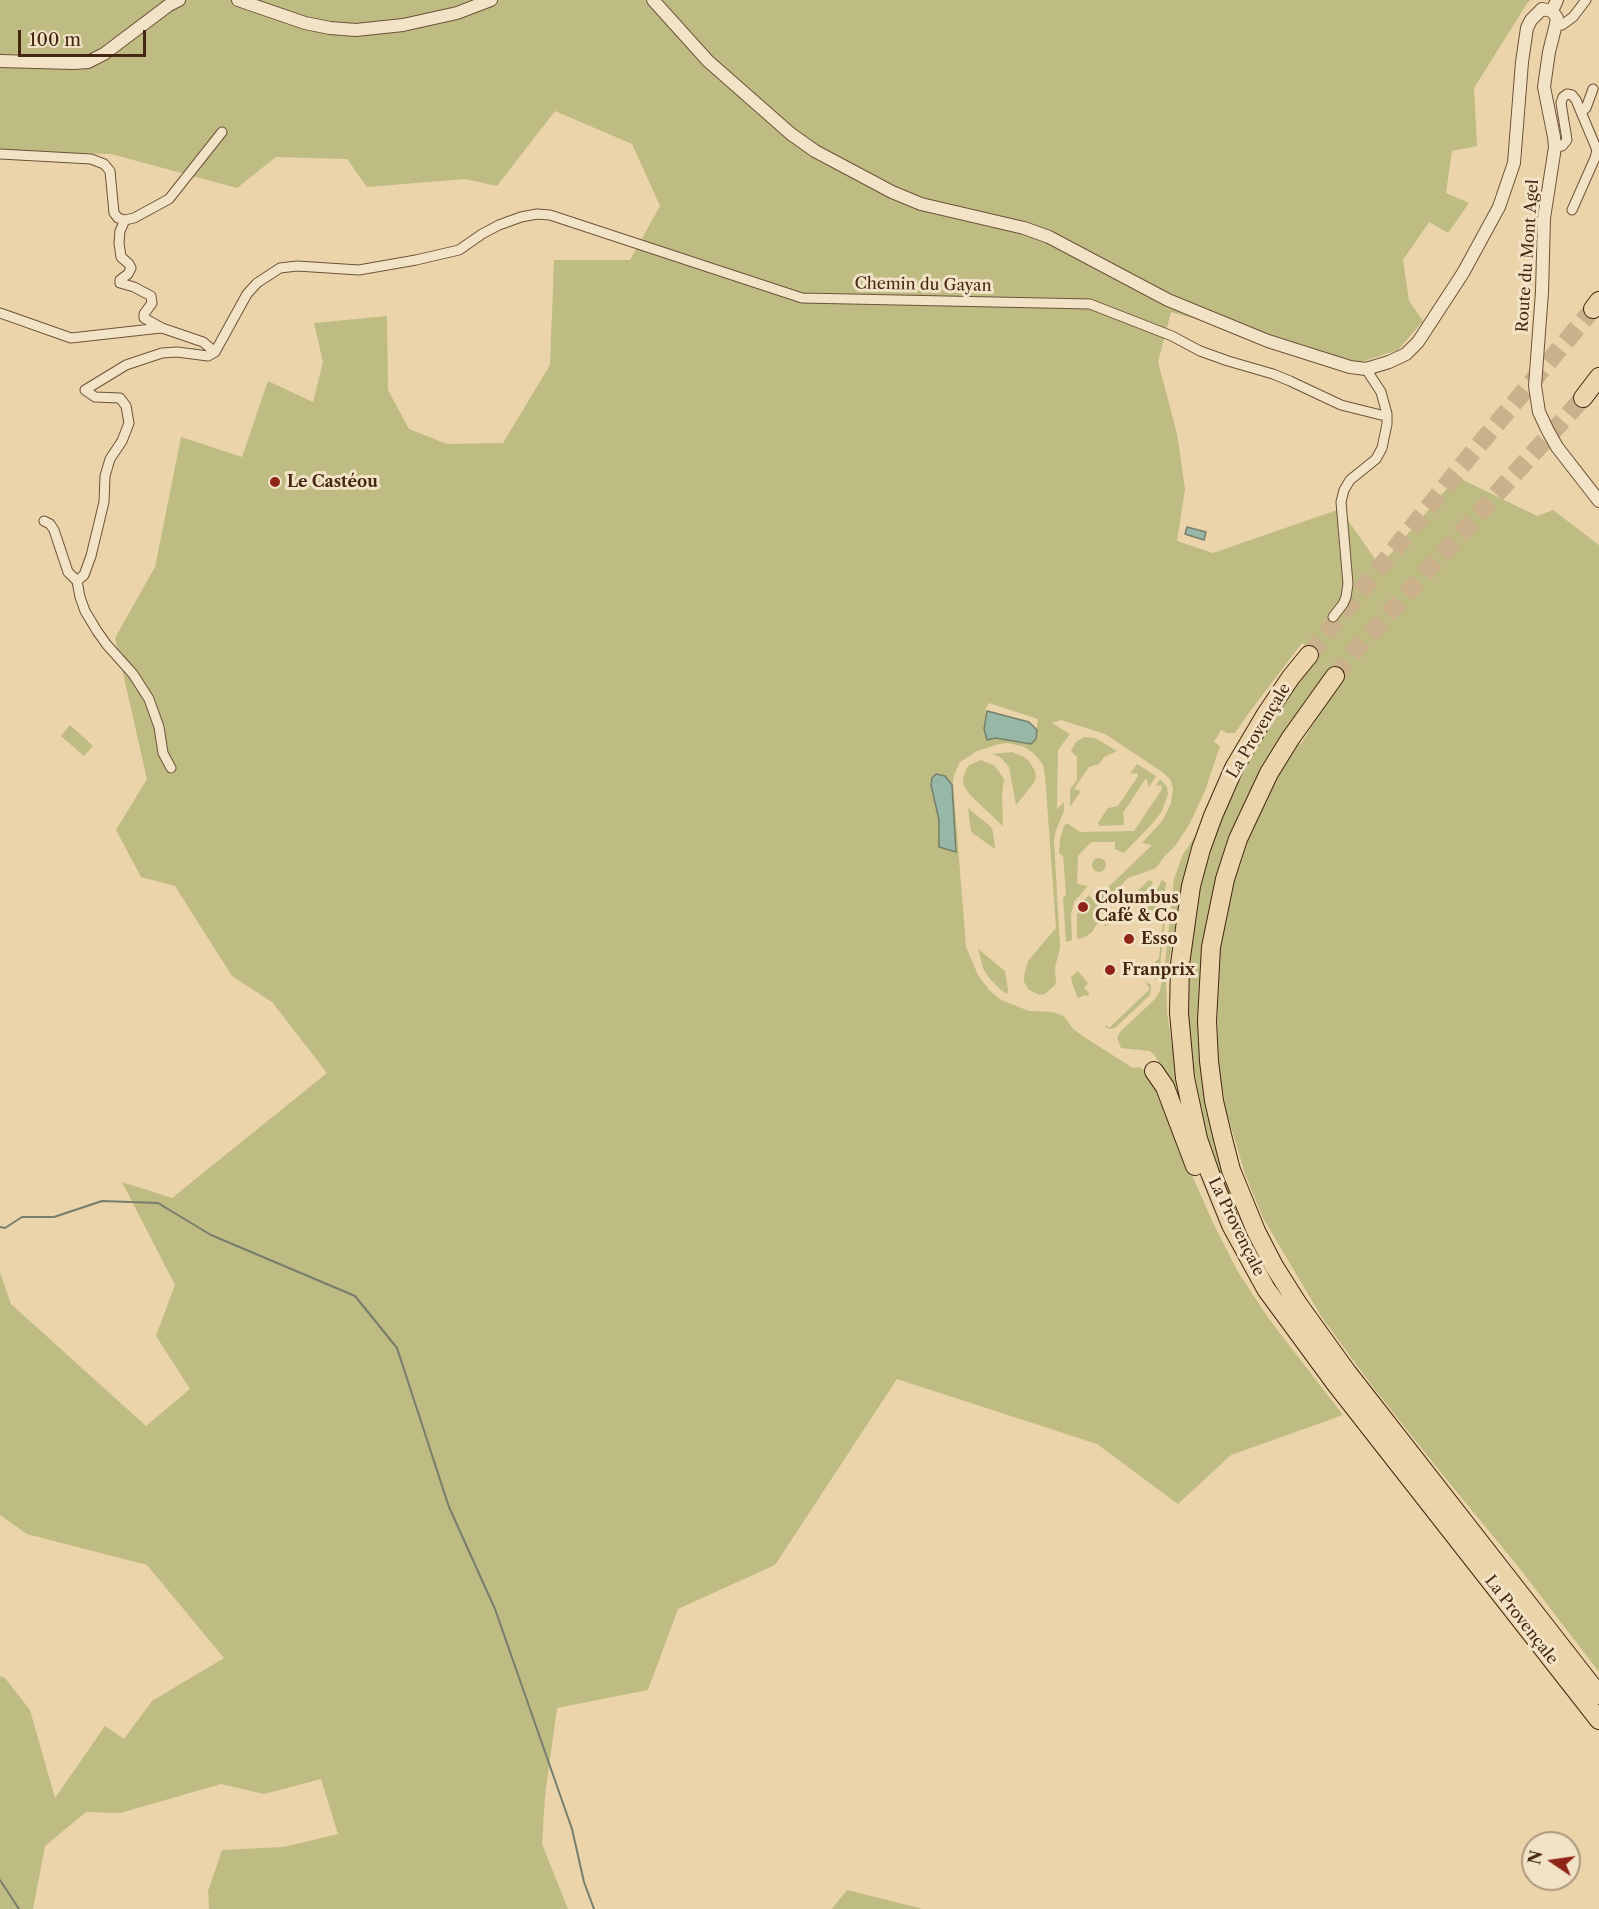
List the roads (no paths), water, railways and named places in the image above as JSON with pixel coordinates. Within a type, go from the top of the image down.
[{"type":"highway","points":[[1583,398],[1599,377]]},
{"type":"highway","name":"La Provençale","points":[[1309,655],[1291,677],[1245,746],[1213,816],[1191,886],[1180,964],[1179,990],[1185,1078],[1198,1139],[1209,1173],[1231,1225],[1266,1289],[1335,1383],[1599,1720]]},
{"type":"highway","name":"La Provençale","points":[[1335,676],[1269,773],[1238,839],[1225,879],[1211,948],[1207,1021],[1214,1101],[1231,1170],[1256,1231],[1274,1266],[1304,1312],[1347,1372],[1599,1695]]},
{"type":"highway","points":[[1198,821],[1241,740],[1266,714]]},
{"type":"highway","points":[[1154,1071],[1165,1087],[1194,1165],[1223,1230],[1241,1260],[1266,1289]]},
{"type":"street","points":[[0,61],[88,62],[105,54],[169,5],[179,0]]},
{"type":"street","points":[[238,0],[305,23],[356,30],[403,25],[457,13],[490,0]]},
{"type":"street","points":[[653,0],[708,61],[791,134],[815,150],[892,192],[921,204],[1024,228],[1049,237],[1178,304],[1268,341],[1350,367],[1366,369],[1406,354],[1418,342],[1463,273],[1499,207],[1514,163],[1522,62],[1527,28],[1531,20],[1542,9],[1554,6],[1556,24],[1562,25],[1573,17],[1586,0]]},
{"type":"street","name":"Route du Mont Agel","points":[[1556,24],[1544,87],[1555,147],[1544,218],[1542,292],[1535,386],[1539,412],[1548,431],[1557,447],[1599,501]]},
{"type":"street","points":[[1581,111],[1586,108],[1593,89]]},
{"type":"street","points":[[1555,147],[1562,146],[1567,140],[1561,103],[1567,94],[1572,95],[1581,111],[1589,135],[1596,138],[1597,150],[1572,210]]},
{"type":"street","points":[[0,154],[92,159],[104,164],[110,171],[114,213],[118,218],[125,220],[134,218],[170,200],[222,132]]},
{"type":"street","name":"Chemin du Gayan","points":[[215,352],[247,294],[257,282],[280,268],[297,266],[359,270],[459,250],[499,225],[537,214],[550,215],[802,298],[1090,304],[1172,336],[1209,354],[1290,381],[1341,405],[1381,415],[1387,414]]},
{"type":"street","points":[[77,581],[84,574],[91,556],[104,502],[105,476],[110,459],[122,441],[129,423],[126,406],[120,398],[95,397],[85,390],[126,365],[162,353],[177,352],[208,356],[215,352],[202,342],[162,328],[144,318],[144,314],[152,303],[151,296],[120,283],[130,268],[129,264],[121,258],[119,243],[120,231],[125,220]]},
{"type":"street","points":[[0,313],[71,338],[162,328]]},
{"type":"street","points":[[1333,617],[1343,604],[1348,584],[1341,502],[1344,490],[1350,480],[1376,459],[1382,448],[1387,424],[1387,414],[1381,392],[1366,369]]},
{"type":"street","points":[[44,521],[54,530],[68,572],[77,581],[85,610],[97,632],[133,674],[149,699],[159,727],[163,753],[171,768]]},
{"type":"waterway","points":[[0,1227],[5,1228],[22,1217],[54,1217],[102,1201],[158,1203],[211,1235],[355,1296],[397,1348],[449,1507],[495,1609],[572,1829],[584,1882],[594,1909]]},
{"type":"waterway","points":[[0,1880],[19,1909]]},
{"type":"tunnel","points":[[1309,655],[1473,452],[1593,309]]},
{"type":"tunnel","points":[[1335,676],[1583,398]]},
{"type":"place","name":"Le Castéou","points":[[275,482]]},
{"type":"place","name":"Columbus Café & Co","points":[[1083,907]]},
{"type":"place","name":"Esso","points":[[1129,939]]},
{"type":"place","name":"Franprix","points":[[1110,970]]}]
